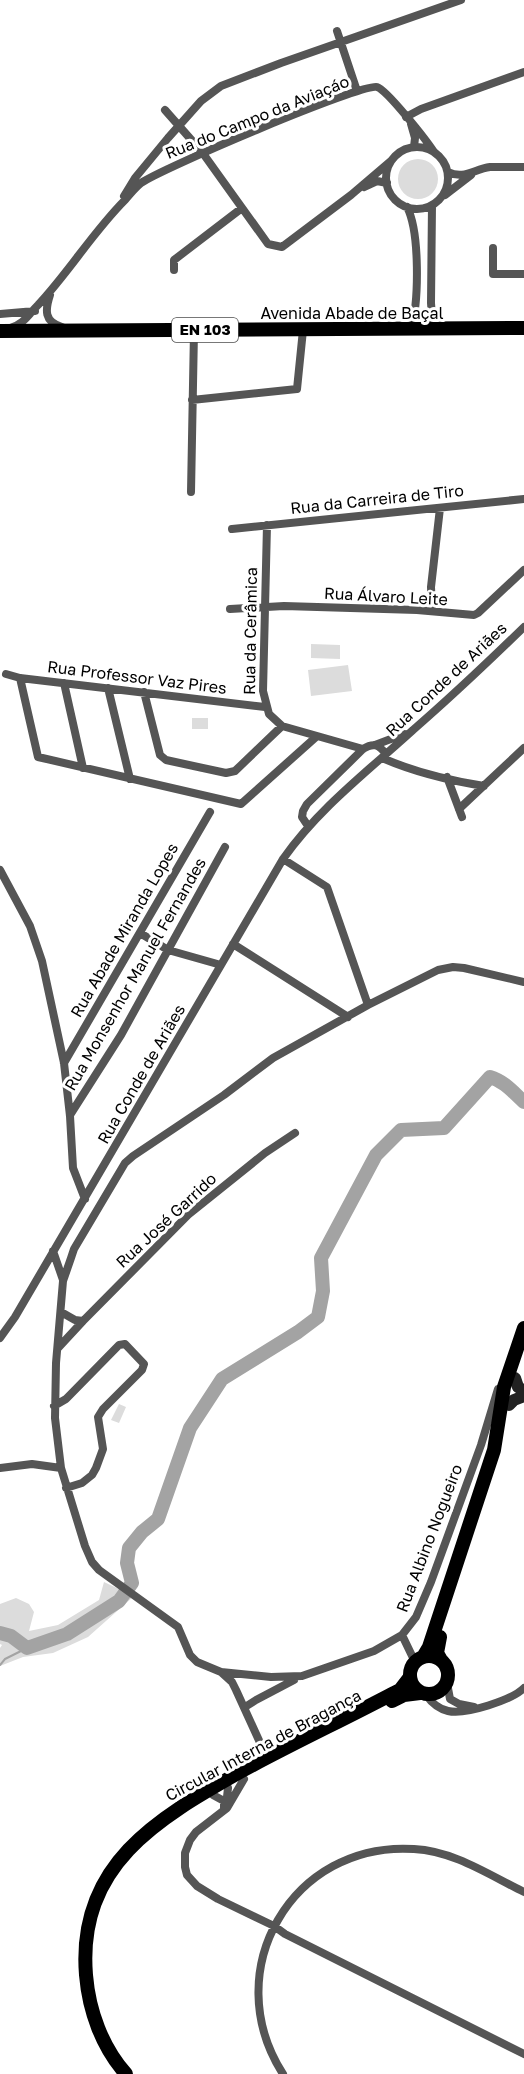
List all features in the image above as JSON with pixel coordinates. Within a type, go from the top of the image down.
[{"type":"main road","name":"Avenida Abade de Baçal","points":[[1,331],[40,326],[74,331],[524,328]]},
{"type":"main road","points":[[524,1328],[510,1381],[494,1450],[429,1647],[410,1677],[411,1683],[423,1694],[439,1693],[447,1683],[448,1671],[437,1653],[438,1642],[501,1452],[509,1405],[510,1381],[524,1349]]},
{"type":"main road","points":[[419,1660],[435,1657],[441,1660]]},
{"type":"main road","name":"Circular Interna de Bragança","points":[[126,2074],[112,2055],[99,2030],[91,2008],[86,1981],[85,1958],[88,1934],[99,1895],[111,1872],[129,1848],[168,1815],[253,1765],[394,1694],[410,1677]]},
{"type":"main road","name":"Circular Interna de Bragança","points":[[133,2074],[110,2041],[96,2006],[91,1976],[90,1958],[95,1922],[114,1876],[134,1850],[167,1821],[389,1702],[404,1695],[423,1694]]},
{"type":"main road","points":[[228,1788],[236,1777],[294,1744]]},
{"type":"street","points":[[116,209],[135,178],[179,125],[201,101],[221,86],[461,0]]},
{"type":"street","points":[[337,31],[357,91]]},
{"type":"street","points":[[414,147],[415,138],[408,121],[421,109],[524,72]]},
{"type":"street","name":"Rua do Campo da Aviaçáo","points":[[1,331],[19,325],[49,294],[116,209],[141,183],[202,152],[357,91],[377,87],[420,132],[434,152]]},
{"type":"street","points":[[165,110],[202,152],[268,244],[282,247],[351,195],[398,154],[414,147],[434,152],[445,164],[448,172],[446,189],[442,197]]},
{"type":"street","points":[[392,160],[386,175],[393,198],[415,209],[432,205],[473,173]]},
{"type":"street","points":[[448,172],[458,175],[473,173],[489,167],[524,167]]},
{"type":"street","points":[[351,195],[371,182],[387,183]]},
{"type":"street","points":[[432,205],[433,329]]},
{"type":"street","points":[[407,207],[416,235],[416,302],[411,329]]},
{"type":"street","points":[[174,270],[174,260],[242,208]]},
{"type":"street","points":[[493,248],[494,274],[524,274]]},
{"type":"street","points":[[40,326],[49,294]]},
{"type":"street","points":[[46,309],[49,320],[54,325],[74,331]]},
{"type":"street","points":[[0,314],[38,311],[43,313],[40,326]]},
{"type":"street","points":[[31,313],[30,321],[40,326]]},
{"type":"street","points":[[192,400],[297,389],[303,330]]},
{"type":"street","points":[[191,492],[194,331]]},
{"type":"street","name":"Rua da Carreira de Tiro","points":[[232,529],[524,500]]},
{"type":"street","points":[[432,611],[431,587],[440,508]]},
{"type":"street","name":"Rua da Cerâmica","points":[[267,525],[263,691],[269,714],[282,726]]},
{"type":"street","name":"Rua Álvaro Leite","points":[[230,609],[265,606],[432,611],[467,615],[478,613],[524,570]]},
{"type":"street","name":"Rua Conde de Ariães","points":[[0,1338],[15,1317],[110,1157],[283,859],[308,826],[524,627]]},
{"type":"street","name":"Rua Professor Vaz Pires","points":[[6,674],[20,678],[266,707]]},
{"type":"street","points":[[20,678],[38,757],[241,804],[316,737]]},
{"type":"street","points":[[64,683],[83,768]]},
{"type":"street","points":[[108,688],[130,779]]},
{"type":"street","points":[[144,692],[160,756],[166,760],[226,773],[235,771],[282,726],[382,757],[400,765],[484,786]]},
{"type":"street","points":[[369,768],[365,752],[369,746],[413,731]]},
{"type":"street","points":[[375,745],[380,746],[382,757]]},
{"type":"street","points":[[447,777],[460,813],[484,786],[524,748]]},
{"type":"street","name":"Rua Conde de Ariães","points":[[308,826],[302,817],[308,804],[365,752]]},
{"type":"street","name":"Rua Abade Miranda Lopes","points":[[64,1064],[210,812]]},
{"type":"street","name":"Rua Monsenhor Manuel Fernandes","points":[[70,1116],[121,1035],[225,847]]},
{"type":"street","points":[[283,859],[327,887],[368,1005]]},
{"type":"street","points":[[0,870],[30,926],[42,961],[64,1064],[73,1168],[85,1199]]},
{"type":"street","points":[[140,933],[168,950],[222,964]]},
{"type":"street","points":[[233,944],[348,1017]]},
{"type":"street","points":[[54,1406],[66,1399],[119,1345],[125,1344],[144,1364],[142,1370],[99,1413],[103,1449],[92,1475],[82,1483],[66,1488],[55,1434],[54,1406],[63,1281],[74,1249],[125,1163],[273,1058],[368,1005],[445,968],[464,968],[524,982]]},
{"type":"street","name":"Rua José Garrido","points":[[58,1348],[188,1215],[265,1153],[295,1133]]},
{"type":"street","points":[[110,1157],[125,1163]]},
{"type":"street","points":[[101,1172],[114,1180]]},
{"type":"street","points":[[61,1239],[74,1249]]},
{"type":"street","points":[[53,1251],[63,1281]]},
{"type":"street","points":[[60,1312],[75,1320],[83,1321]]},
{"type":"street","points":[[509,1405],[524,1394],[510,1381]]},
{"type":"street","name":"Rua Albino Nogueiro","points":[[66,1488],[92,1562],[116,1584],[178,1628],[190,1655],[197,1662],[221,1672],[271,1677],[302,1676],[374,1651],[402,1635],[416,1617],[482,1445],[498,1390],[510,1381]]},
{"type":"street","points":[[0,1468],[32,1464],[61,1468]]},
{"type":"street","points":[[402,1635],[419,1660]]},
{"type":"street","points":[[221,1672],[232,1682],[259,1742],[265,1750],[276,1753]]},
{"type":"street","points":[[245,1707],[261,1696],[302,1676]]},
{"type":"street","points":[[447,1683],[450,1699],[459,1704],[478,1708]]},
{"type":"street","points":[[423,1694],[430,1701],[448,1711],[460,1712],[513,1696],[524,1688]]},
{"type":"street","points":[[253,1765],[258,1756],[259,1742]]},
{"type":"street","points":[[244,1779],[227,1808],[196,1832],[190,1840],[184,1860],[187,1875],[197,1886],[403,1995],[524,2055]]},
{"type":"street","points":[[223,1811],[227,1805],[228,1788]]},
{"type":"street","points":[[213,1795],[224,1801],[223,1811]]},
{"type":"street","points":[[283,2074],[265,2037],[259,2016],[260,1966],[265,1945],[274,1926],[299,1891],[320,1874],[362,1853],[388,1849],[414,1849],[450,1855],[524,1892]]},
{"type":"shaded area","points":[[418,159],[426,160],[432,165],[437,171],[437,187],[432,193],[426,198],[418,199],[410,198],[404,193],[399,187],[398,179],[399,171],[404,165],[410,160]]},
{"type":"shaded area","points":[[311,644],[340,645],[340,659],[311,658]]},
{"type":"shaded area","points":[[348,665],[352,691],[311,696],[308,670]]},
{"type":"shaded area","points":[[192,718],[208,718],[208,729],[192,729]]},
{"type":"shaded area","points":[[119,1404],[126,1407],[119,1423],[111,1420]]},
{"type":"shaded area","points":[[104,1582],[134,1596],[88,1637],[53,1653],[23,1657],[0,1666],[2,1645],[0,1644],[0,1604],[16,1598],[29,1604],[34,1612],[29,1631],[58,1625],[99,1600]]},
{"type":"waterway","points":[[0,1633],[11,1636],[27,1648],[67,1634],[119,1601],[132,1583],[127,1563],[129,1548],[142,1532],[158,1519],[190,1428],[222,1379],[318,1317],[323,1291],[321,1258],[376,1155],[401,1130],[444,1128],[490,1077],[504,1084],[524,1102]]},
{"type":"waterway","points":[[0,1665],[5,1659],[27,1648]]}]
